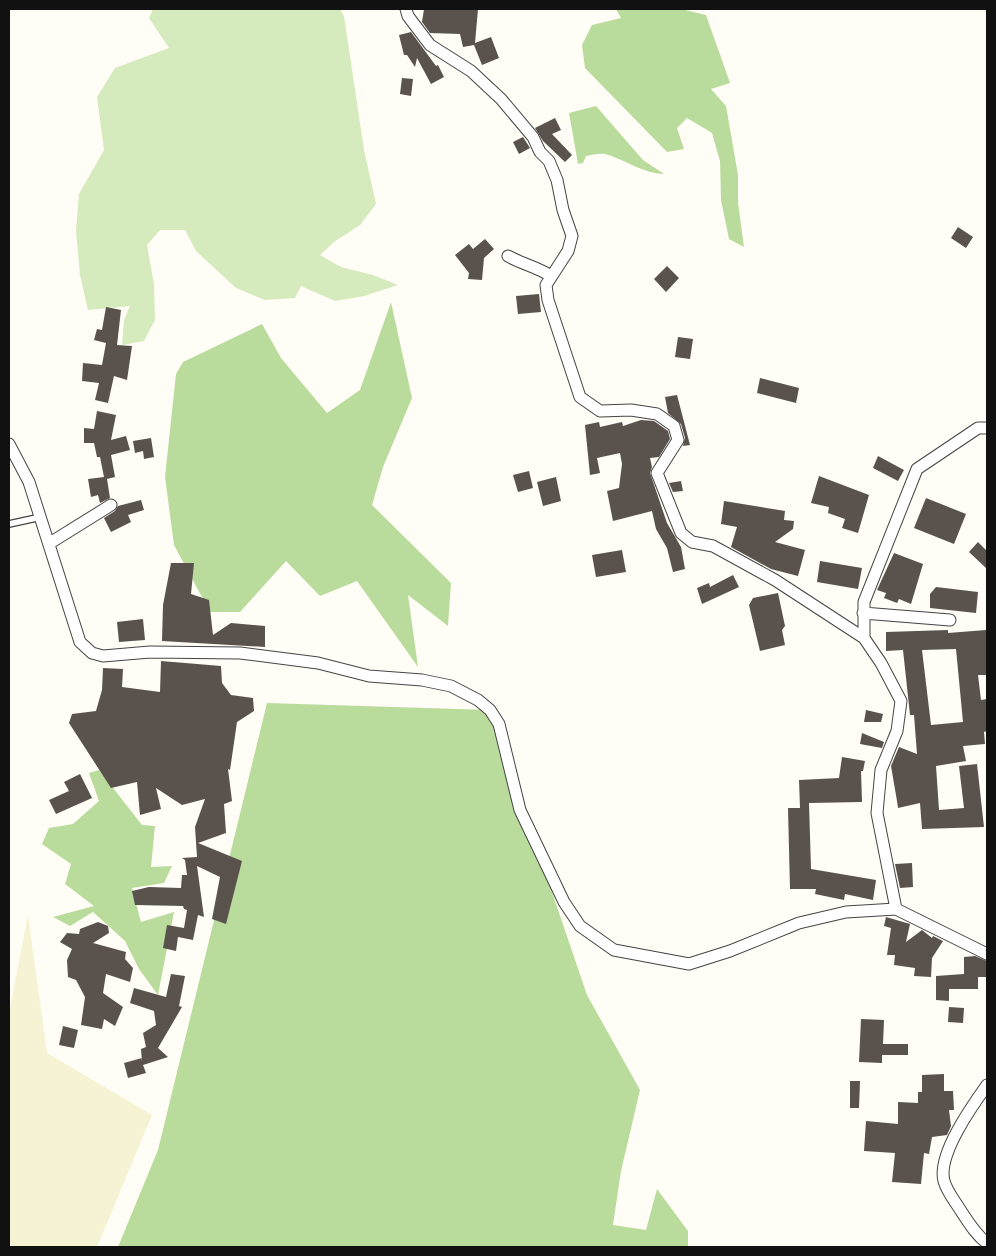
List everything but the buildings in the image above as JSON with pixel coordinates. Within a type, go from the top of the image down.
[{"type":"street","points":[[406,9],[408,16],[430,45],[471,71],[487,86],[522,123],[549,161],[557,180],[563,210],[572,236],[568,251],[546,285],[548,300],[580,397],[600,411],[631,410],[657,414],[674,426],[678,440],[657,473],[681,533],[692,542],[713,546],[775,580],[864,638],[881,663],[901,702],[897,731],[881,770],[877,806],[896,909]]},
{"type":"street","points":[[508,256],[520,263],[535,266],[551,276]]},
{"type":"street","points":[[864,638],[864,602],[886,541],[917,469],[978,428],[987,428]]},
{"type":"street","points":[[9,444],[29,482],[80,642],[92,653],[117,657],[150,652],[260,656],[318,663],[370,676],[432,682],[451,686],[478,700],[490,710],[499,724],[520,810],[564,902],[580,926],[614,950],[690,964],[730,951],[799,922],[846,912],[896,909],[987,954]]},
{"type":"street","points":[[50,543],[112,505]]},
{"type":"street","points":[[863,613],[950,620]]},
{"type":"street","points":[[987,1085],[973,1105],[945,1155],[942,1170],[948,1191],[975,1232],[987,1244]]},
{"type":"lane","points":[[9,524],[41,517]]},
{"type":"shaded area","points":[[28,915],[47,1053],[152,1115],[97,1247],[9,1247],[9,1013]]},
{"type":"green space","points":[[153,9],[340,9],[344,16],[364,150],[376,204],[360,225],[334,242],[320,255],[341,267],[373,275],[398,285],[364,296],[335,301],[301,286],[295,298],[265,300],[236,288],[196,251],[185,230],[160,230],[147,245],[154,284],[155,320],[144,341],[122,345],[124,320],[130,306],[88,310],[80,275],[76,231],[79,194],[104,150],[97,97],[115,68],[169,48],[149,18]]},
{"type":"green space","points":[[616,9],[681,9],[706,15],[730,83],[711,89],[726,106],[738,175],[738,203],[744,247],[729,239],[721,200],[720,161],[712,133],[687,118],[677,128],[684,149],[667,152],[585,68],[582,45],[592,25],[621,18]]},
{"type":"green space","points":[[596,106],[643,160],[664,174],[649,172],[603,154],[586,156],[583,163],[578,164],[569,113]]},
{"type":"green space","points":[[391,302],[412,398],[383,467],[372,505],[451,583],[448,626],[408,595],[418,667],[357,581],[320,596],[286,561],[240,612],[210,612],[174,545],[165,477],[176,374],[183,362],[262,324],[281,358],[327,413],[360,390]]},
{"type":"green space","points":[[267,703],[490,710],[587,995],[640,1090],[621,1171],[613,1225],[646,1230],[657,1189],[688,1231],[688,1247],[118,1247],[158,1150]]},
{"type":"green space","points":[[99,770],[142,825],[155,826],[151,867],[172,866],[164,883],[132,888],[141,922],[174,912],[158,995],[139,969],[125,941],[93,912],[70,926],[53,917],[94,906],[65,884],[71,864],[42,844],[49,828],[73,824],[99,801],[89,773]]}]
